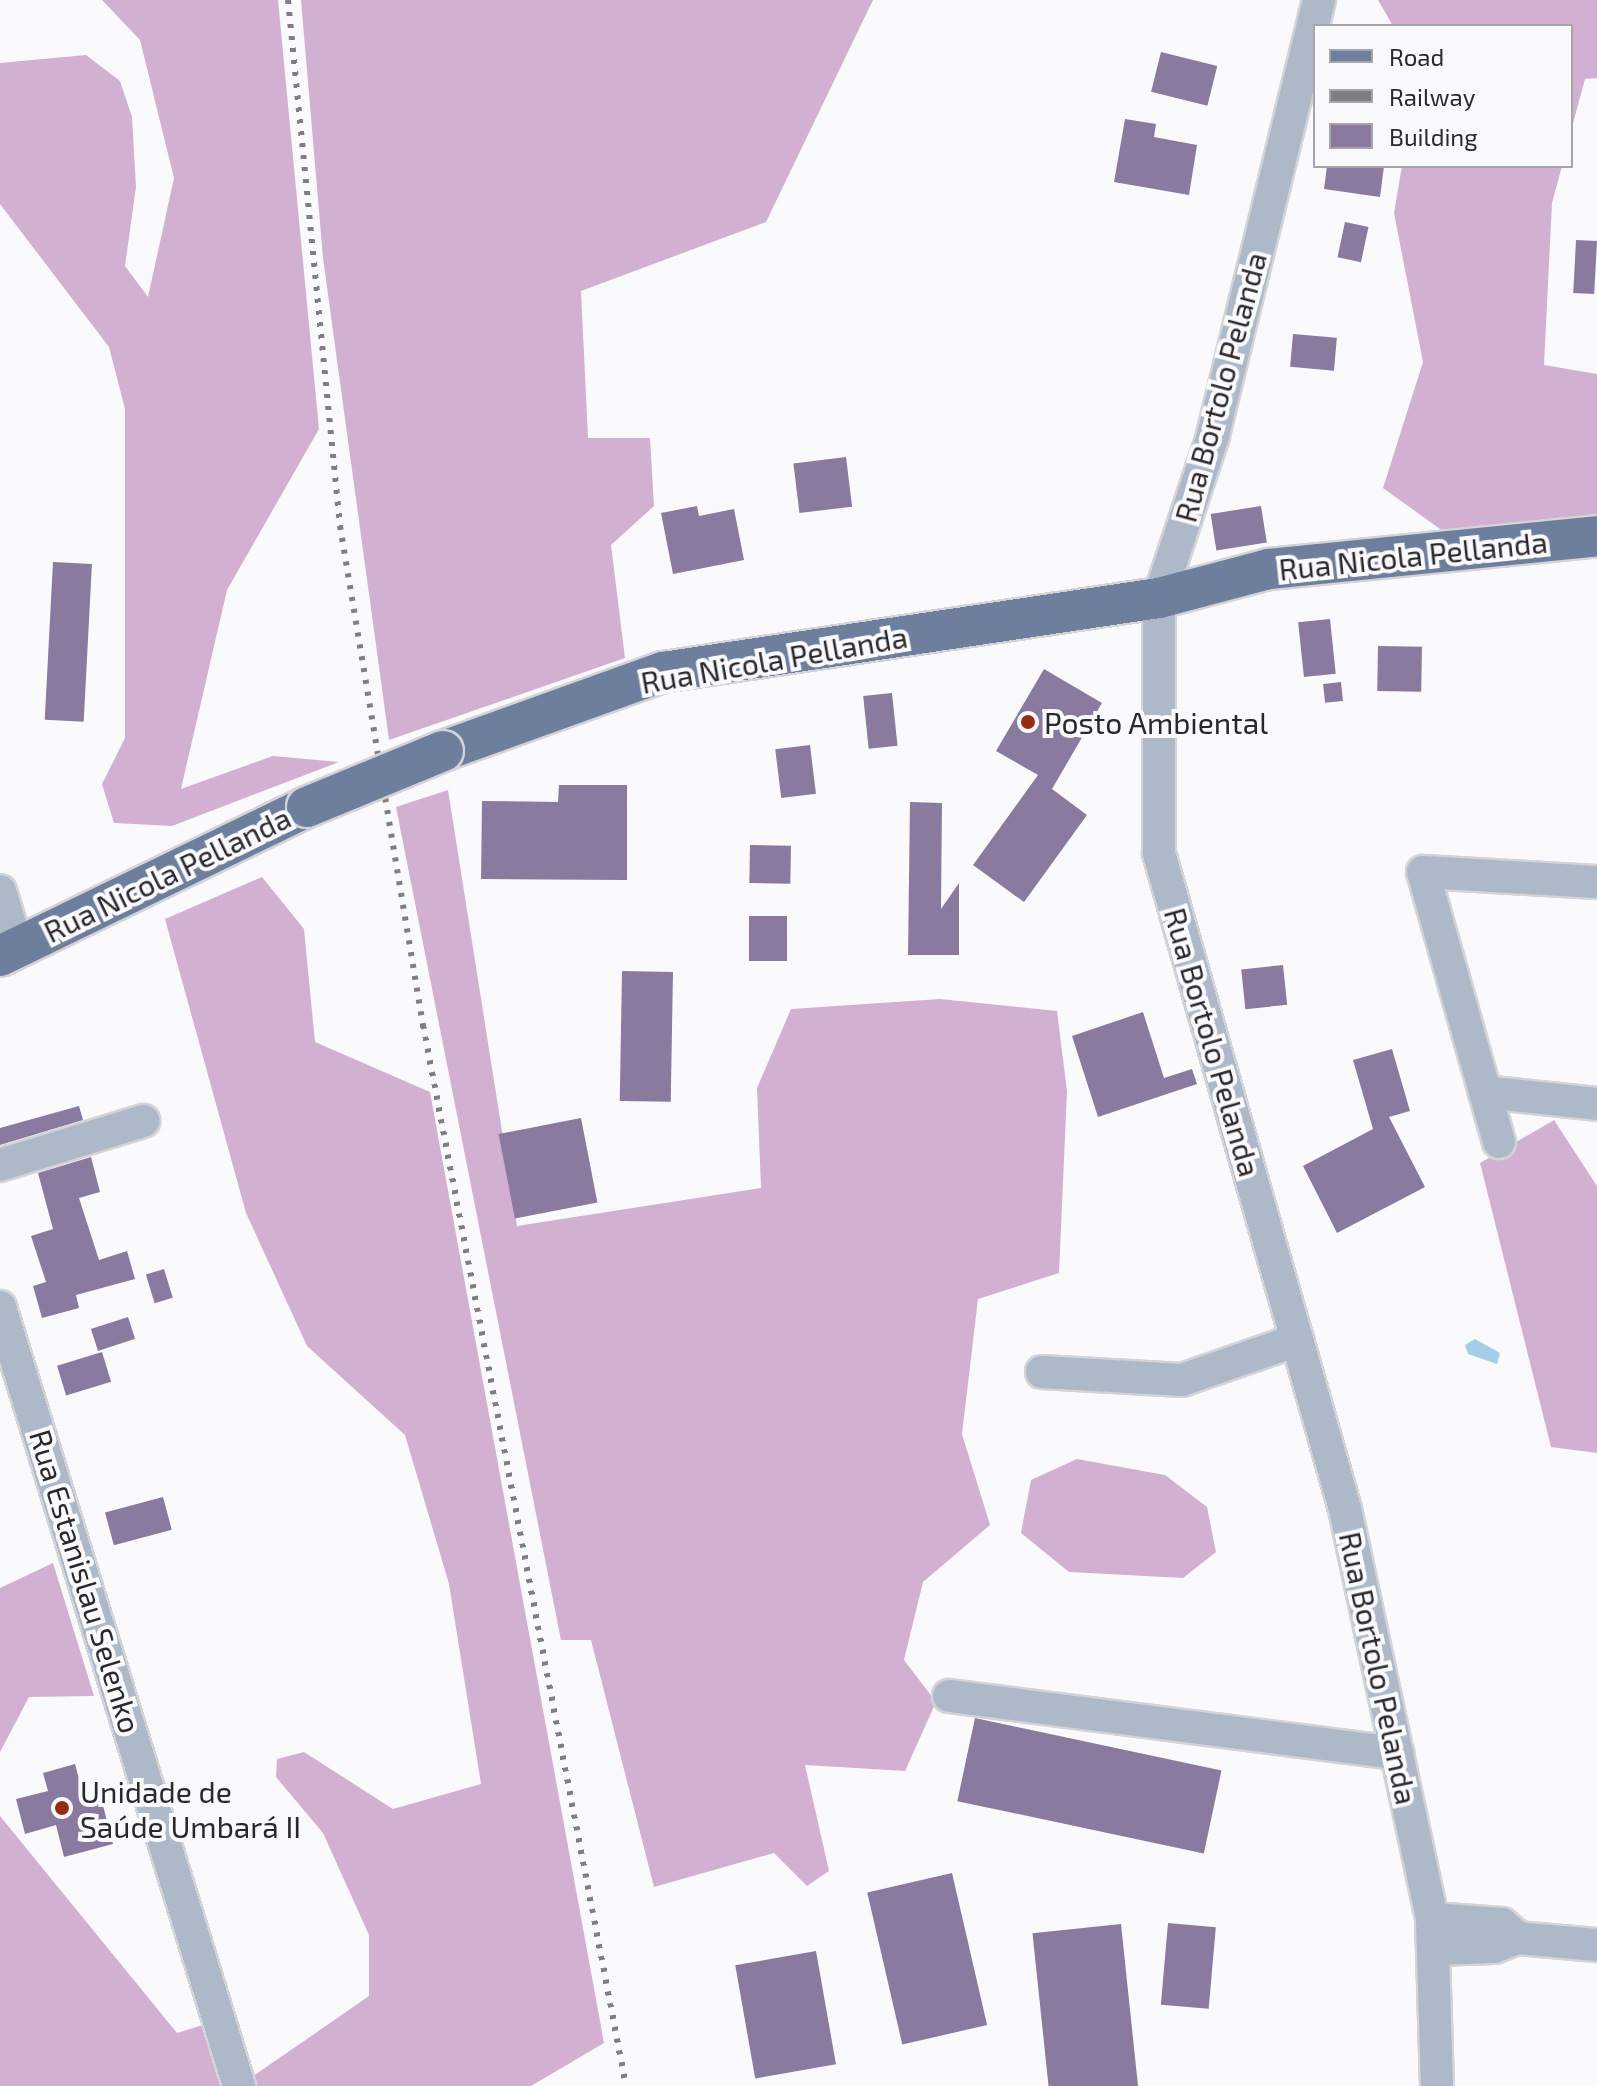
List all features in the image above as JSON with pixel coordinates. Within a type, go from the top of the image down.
[{"type":"main road","name":"Rua Nicola Pellanda","points":[[8,951],[307,807],[443,751],[663,672],[1159,598],[1269,569],[1597,536]]},
{"type":"street","name":"Rua Bortolo Pelanda","points":[[1313,24],[1319,0]]},
{"type":"street","name":"Rua Bortolo Pelanda","points":[[1313,25],[1213,436],[1159,598],[1159,853],[1345,1509],[1434,1934],[1437,2086]]},
{"type":"street","points":[[1499,1142],[1423,872],[1597,882]]},
{"type":"street","points":[[0,891],[8,951]]},
{"type":"street","points":[[1485,1092],[1597,1104]]},
{"type":"street","points":[[0,1165],[143,1121]]},
{"type":"street","name":"Rua Estanislau Selenko","points":[[0,1307],[239,2086]]},
{"type":"street","points":[[1042,1372],[1182,1380],[1297,1340]]},
{"type":"street","points":[[949,1696],[1397,1753]]},
{"type":"street","points":[[1434,1934],[1494,1947],[1518,1938],[1597,1945]]},
{"type":"shaded area","points":[[102,0],[278,0],[319,429],[227,590],[181,789],[273,756],[339,762],[172,826],[114,823],[102,784],[125,738],[125,409],[109,347],[0,204],[0,63],[86,55],[120,81],[132,117],[136,187],[125,266],[148,297],[174,178],[140,40]]},
{"type":"shaded area","points":[[301,0],[873,0],[766,222],[581,291],[588,438],[650,438],[654,506],[611,545],[625,658],[389,740],[323,258]]},
{"type":"shaded area","points":[[1378,0],[1597,0],[1597,78],[1585,79],[1573,124],[1573,24],[1392,24]]},
{"type":"shaded area","points":[[1402,168],[1561,168],[1552,203],[1544,365],[1597,374],[1597,515],[1447,534],[1383,488],[1423,362],[1394,213]]},
{"type":"shaded area","points":[[448,790],[517,1226],[761,1188],[757,1088],[791,1009],[940,999],[1057,1011],[1067,1091],[1059,1273],[978,1299],[962,1434],[990,1525],[923,1582],[904,1660],[936,1702],[905,1771],[805,1765],[829,1871],[807,1886],[774,1853],[654,1887],[591,1640],[561,1640],[396,807]]},
{"type":"shaded area","points":[[262,877],[304,929],[315,1042],[430,1092],[604,2043],[531,2086],[239,2086],[369,1996],[369,1935],[323,1833],[276,1777],[277,1759],[304,1752],[393,1809],[481,1784],[449,1584],[405,1435],[307,1346],[246,1213],[165,919]]},
{"type":"shaded area","points":[[1554,1120],[1597,1186],[1597,1453],[1551,1447],[1480,1163]]},
{"type":"shaded area","points":[[1077,1459],[1165,1475],[1207,1507],[1216,1552],[1183,1578],[1069,1572],[1021,1533],[1031,1480]]},
{"type":"shaded area","points":[[53,1563],[94,1696],[29,1697],[0,1752],[0,1588]]},
{"type":"shaded area","points":[[0,1816],[177,2033],[206,2024],[236,2086],[0,2086]]},
{"type":"water","points":[[1475,1339],[1500,1353],[1497,1364],[1468,1354],[1465,1345]]},
{"type":"building","points":[[1161,52],[1217,66],[1207,106],[1151,92]]},
{"type":"building","points":[[1125,119],[1156,124],[1154,137],[1197,145],[1189,195],[1114,182]]},
{"type":"building","points":[[1327,168],[1384,168],[1380,197],[1324,189]]},
{"type":"building","points":[[1345,222],[1368,227],[1361,262],[1338,257]]},
{"type":"building","points":[[1576,240],[1597,241],[1594,294],[1573,293]]},
{"type":"building","points":[[1293,334],[1337,338],[1334,371],[1290,367]]},
{"type":"building","points":[[846,457],[852,507],[799,513],[793,463]]},
{"type":"building","points":[[697,506],[699,516],[734,509],[744,560],[673,574],[661,513]]},
{"type":"building","points":[[1261,506],[1267,543],[1216,551],[1211,514]]},
{"type":"building","points":[[53,562],[92,564],[84,722],[45,720]]},
{"type":"building","points":[[1330,619],[1336,674],[1304,677],[1298,622]]},
{"type":"building","points":[[1378,646],[1422,647],[1421,692],[1377,691]]},
{"type":"building","points":[[1044,669],[1102,703],[1052,789],[1087,815],[1024,902],[973,865],[1038,775],[996,751]]},
{"type":"building","points":[[1341,682],[1343,701],[1325,703],[1323,684]]},
{"type":"building","points":[[892,693],[898,746],[869,749],[863,696]]},
{"type":"building","points":[[810,745],[816,794],[781,798],[775,749]]},
{"type":"building","points":[[559,785],[627,785],[627,880],[481,879],[482,801],[558,802]]},
{"type":"building","points":[[910,802],[942,803],[941,909],[959,883],[959,955],[908,955]]},
{"type":"building","points":[[750,845],[791,846],[790,884],[749,883]]},
{"type":"building","points":[[749,916],[787,916],[787,961],[749,961]]},
{"type":"building","points":[[1283,965],[1287,1005],[1245,1009],[1241,969]]},
{"type":"building","points":[[622,971],[673,972],[671,1102],[620,1101]]},
{"type":"building","points":[[1143,1012],[1164,1078],[1192,1069],[1197,1084],[1098,1117],[1072,1036]]},
{"type":"building","points":[[1392,1049],[1410,1111],[1389,1117],[1425,1187],[1337,1233],[1303,1166],[1373,1129],[1353,1060]]},
{"type":"building","points":[[79,1106],[83,1120],[0,1145],[0,1128]]},
{"type":"building","points":[[581,1118],[597,1202],[515,1218],[499,1134]]},
{"type":"building","points":[[91,1157],[100,1192],[79,1198],[99,1260],[127,1251],[135,1279],[76,1295],[79,1308],[42,1318],[33,1286],[46,1282],[31,1236],[53,1229],[38,1173]]},
{"type":"building","points":[[164,1269],[173,1298],[155,1303],[146,1275]]},
{"type":"building","points":[[128,1317],[135,1339],[98,1351],[91,1329]]},
{"type":"building","points":[[102,1352],[111,1382],[66,1395],[57,1366]]},
{"type":"building","points":[[163,1497],[172,1530],[114,1545],[105,1513]]},
{"type":"building","points":[[975,1718],[1221,1770],[1204,1854],[957,1801]]},
{"type":"building","name":"Unidade de Saúde Umbará II","points":[[75,1764],[85,1802],[101,1798],[113,1844],[64,1857],[56,1825],[25,1834],[16,1799],[48,1791],[43,1773]]},
{"type":"building","points":[[952,1873],[987,2025],[902,2045],[867,1893]]},
{"type":"building","points":[[1168,1923],[1216,1927],[1209,2009],[1161,2005]]},
{"type":"building","points":[[1121,1924],[1138,2086],[1049,2086],[1032,1933]]},
{"type":"building","points":[[816,1951],[836,2064],[755,2078],[735,1965]]},
{"type":"railway","points":[[288,0],[340,526],[423,1025],[626,2086]]},
{"type":"place","name":"Posto Ambiental","points":[[1028,722]]},
{"type":"place","name":"Unidade de Saúde Umbará II","points":[[62,1808]]}]
